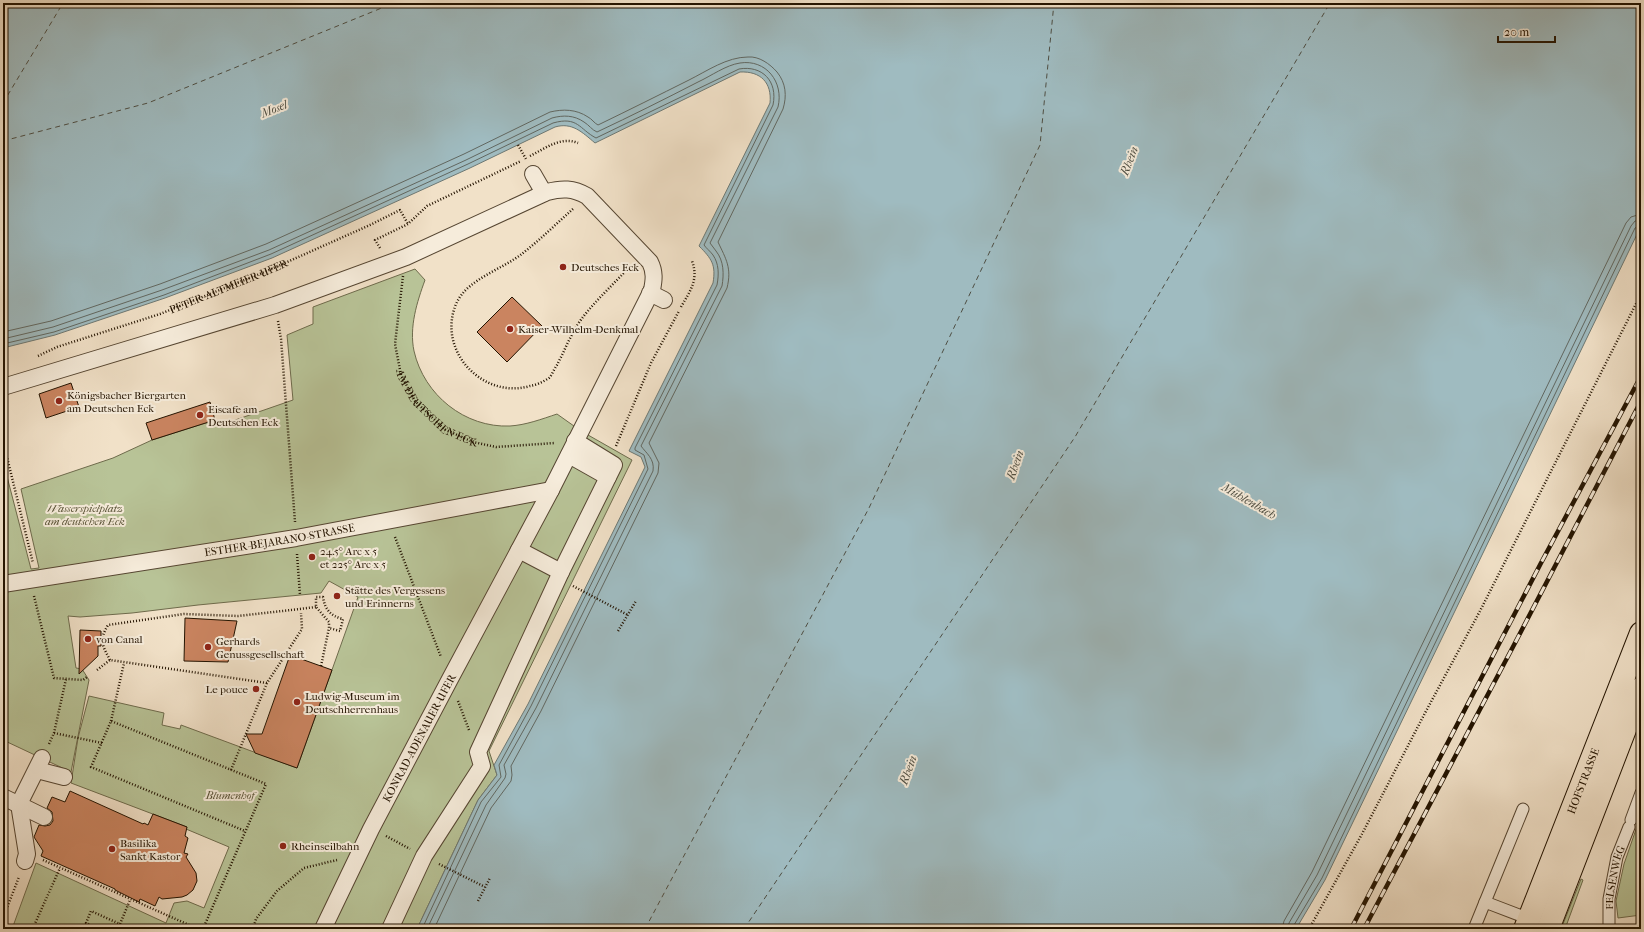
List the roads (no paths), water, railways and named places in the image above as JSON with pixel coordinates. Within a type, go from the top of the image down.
[{"type":"main road","name":"HOFSTRASSE","points":[[1527,924],[1641,633]]},
{"type":"main road","name":"HOFSTRASSE","points":[[1548,928],[1641,688]]},
{"type":"street","points":[[534,174],[544,193]]},
{"type":"street","points":[[3,387],[275,305],[406,258],[544,193],[557,189],[568,189],[587,196],[642,254],[653,269],[657,296],[572,448],[608,477],[560,575],[478,752],[482,766],[431,860],[390,929]]},
{"type":"street","name":"KONRAD-ADENAUER-UFER","points":[[323,929],[371,829],[572,448]]},
{"type":"street","name":"ESTHER-BEJARANO-STRASSE","points":[[3,584],[296,538],[551,490]]},
{"type":"street","points":[[519,550],[560,575]]},
{"type":"street","points":[[26,857],[19,804],[39,764],[64,777]]},
{"type":"street","points":[[3,797],[44,817]]},
{"type":"lane","name":"FELSENWEG","points":[[1609,929],[1609,899],[1617,857],[1641,793]]},
{"type":"lane","points":[[1474,929],[1523,809]]},
{"type":"lane","points":[[1485,902],[1527,924],[1548,928]]},
{"type":"water","points":[[3,3],[1641,3],[1641,226],[1325,880],[1296,929],[417,929],[478,800],[497,775],[494,765],[528,704],[645,467],[641,457],[629,451],[713,283],[714,271],[712,263],[699,246],[770,103],[767,84],[759,76],[747,72],[740,72],[595,143],[572,127],[555,127],[470,168],[272,258],[165,298],[55,335],[3,348]]},
{"type":"railway","points":[[1351,929],[1541,563],[1641,376]]},
{"type":"railway","points":[[1364,929],[1641,401]]},
{"type":"place","name":"Deutsches Eck","points":[[563,267]]},
{"type":"place","name":"Kaiser-Wilhelm-Denkmal","points":[[510,329]]},
{"type":"place","name":"Königsbacher Biergarten am Deutschen Eck","points":[[59,401]]},
{"type":"place","name":"Eiscafe am Deutschen Eck","points":[[200,415]]},
{"type":"place","name":"24.5° Arc x 5 et 225° Arc x 5","points":[[312,557]]},
{"type":"place","name":"Stätte des Vergessens und Erinnerns","points":[[337,596]]},
{"type":"place","name":"von Canal","points":[[88,639]]},
{"type":"place","name":"Gerhards Genussgesellschaft","points":[[208,647]]},
{"type":"place","name":"Le pouce","points":[[256,689]]},
{"type":"place","name":"Ludwig-Museum im Deutschherrenhaus","points":[[297,702]]},
{"type":"place","name":"Rheinseilbahn","points":[[283,846]]},
{"type":"place","name":"Basilika Sankt Kastor","points":[[112,849]]},
{"type":"water label","name":"Mosel","points":[[274,109]]},
{"type":"water label","name":"Rhein","points":[[1129,161]]},
{"type":"water label","name":"Rhein","points":[[1015,465]]},
{"type":"water label","name":"Mühlenbach","points":[[1249,501]]},
{"type":"water label","name":"Rhein","points":[[908,770]]},
{"type":"park label","name":"Wasserspielplatz am deutschen Eck","points":[[85,514]]},
{"type":"park label","name":"Blumenhof","points":[[230,795]]}]
